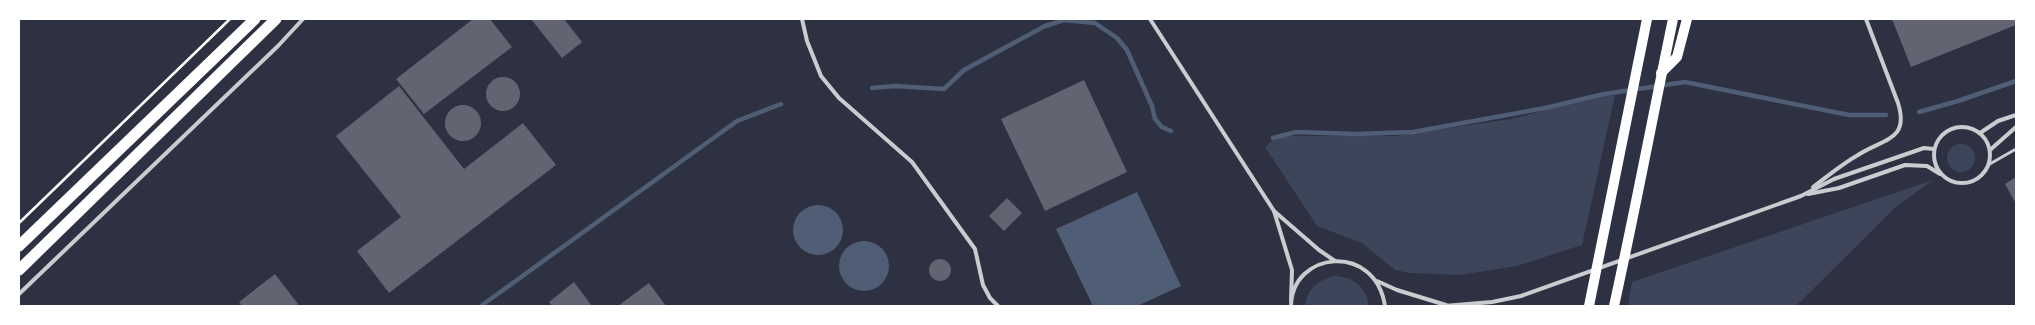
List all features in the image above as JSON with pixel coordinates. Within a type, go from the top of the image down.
[{"type":"highway","points":[[19,246],[255,19]]},
{"type":"highway","points":[[19,270],[276,19]]},
{"type":"main road","points":[[1589,306],[1647,19]]},
{"type":"main road","points":[[1614,306],[1637,202],[1655,101],[1672,19]]},
{"type":"main road","points":[[1661,73],[1677,57],[1687,19]]},
{"type":"street","points":[[19,294],[278,46],[303,19]]},
{"type":"street","points":[[802,19],[807,41],[821,76],[839,98],[912,162],[976,249],[983,285],[990,298],[998,306]]},
{"type":"street","points":[[1150,19],[1274,211],[1292,270],[1290,306]]},
{"type":"street","points":[[1801,196],[1859,154],[1887,141],[1896,133],[1901,124],[1901,115],[1898,102],[1866,19]]},
{"type":"street","points":[[1980,133],[1998,121],[2016,115]]},
{"type":"street","points":[[1291,300],[1296,285],[1306,273],[1320,264],[1335,261],[1351,262],[1361,267],[1377,281],[1397,290],[1445,305],[1492,302],[1521,296],[1801,196],[1838,188],[1905,166],[1927,166],[1956,183],[1971,182],[1982,174],[1988,165],[1990,150],[1980,133],[1973,129],[1957,127],[1942,135],[1934,149],[1935,162],[1942,174]]},
{"type":"street","points":[[1990,150],[2016,127]]},
{"type":"street","points":[[1801,196],[1834,179],[1924,148],[1934,149]]},
{"type":"street","points":[[1274,211],[1319,250],[1335,261]]},
{"type":"street","points":[[1377,281],[1383,293],[1385,306]]},
{"type":"lane","points":[[1988,165],[2016,149]]},
{"type":"path","points":[[19,223],[230,19]]},
{"type":"shaded area","points":[[1615,95],[1582,245],[1517,266],[1460,275],[1409,273],[1395,270],[1362,243],[1317,226],[1265,147],[1278,136],[1394,136],[1511,119],[1601,96]]},
{"type":"shaded area","points":[[1961,144],[1971,148],[1975,158],[1971,168],[1961,172],[1951,168],[1947,158],[1951,148]]},
{"type":"shaded area","points":[[1933,180],[1897,206],[1796,306],[1628,306],[1632,282]]},
{"type":"shaded area","points":[[1137,192],[1181,286],[1137,306],[1093,306],[1056,229]]},
{"type":"shaded area","points":[[818,205],[827,207],[838,216],[843,230],[841,239],[832,250],[818,255],[809,253],[798,244],[793,230],[795,221],[804,210]]},
{"type":"shaded area","points":[[864,241],[878,245],[885,252],[889,266],[885,280],[878,287],[864,291],[850,287],[843,280],[839,266],[843,252],[850,245]]},
{"type":"shaded area","points":[[1334,276],[1347,278],[1358,284],[1365,293],[1369,306],[1305,306],[1308,295],[1314,286],[1323,280]]},
{"type":"building","points":[[473,19],[490,19],[512,47],[424,114],[396,79]]},
{"type":"building","points":[[531,19],[564,19],[582,42],[562,58]]},
{"type":"building","points":[[1892,19],[2016,19],[2016,25],[1911,67]]},
{"type":"building","points":[[500,77],[506,77],[510,78],[517,84],[520,94],[519,101],[513,108],[506,111],[500,111],[496,110],[489,104],[486,97],[486,91],[487,87],[493,80]]},
{"type":"building","points":[[1084,80],[1127,172],[1045,211],[1001,119]]},
{"type":"building","points":[[399,86],[464,169],[523,123],[556,165],[389,293],[357,251],[401,217],[336,136]]},
{"type":"building","points":[[463,105],[476,110],[481,123],[476,136],[463,141],[450,136],[445,123],[450,110]]},
{"type":"building","points":[[2016,177],[2016,204],[2005,184]]},
{"type":"building","points":[[1007,198],[1022,213],[1004,231],[989,216]]},
{"type":"building","points":[[940,259],[948,262],[951,270],[948,278],[940,281],[932,278],[929,270],[932,262]]},
{"type":"building","points":[[275,274],[298,304],[296,306],[242,306],[239,302]]},
{"type":"building","points":[[574,282],[592,306],[552,306],[549,302]]},
{"type":"building","points":[[649,283],[666,306],[618,306]]},
{"type":"waterway","points":[[872,88],[895,86],[944,89],[964,70],[1045,26],[1064,20],[1095,23],[1117,38],[1127,50],[1152,106],[1155,119],[1162,127],[1171,131]]},
{"type":"waterway","points":[[1919,112],[1958,101],[2016,81]]},
{"type":"waterway","points":[[1273,138],[1296,132],[1356,134],[1413,132],[1545,108],[1604,94],[1685,82],[1849,115],[1886,115]]},
{"type":"waterway","points":[[481,306],[737,121],[781,104]]}]
